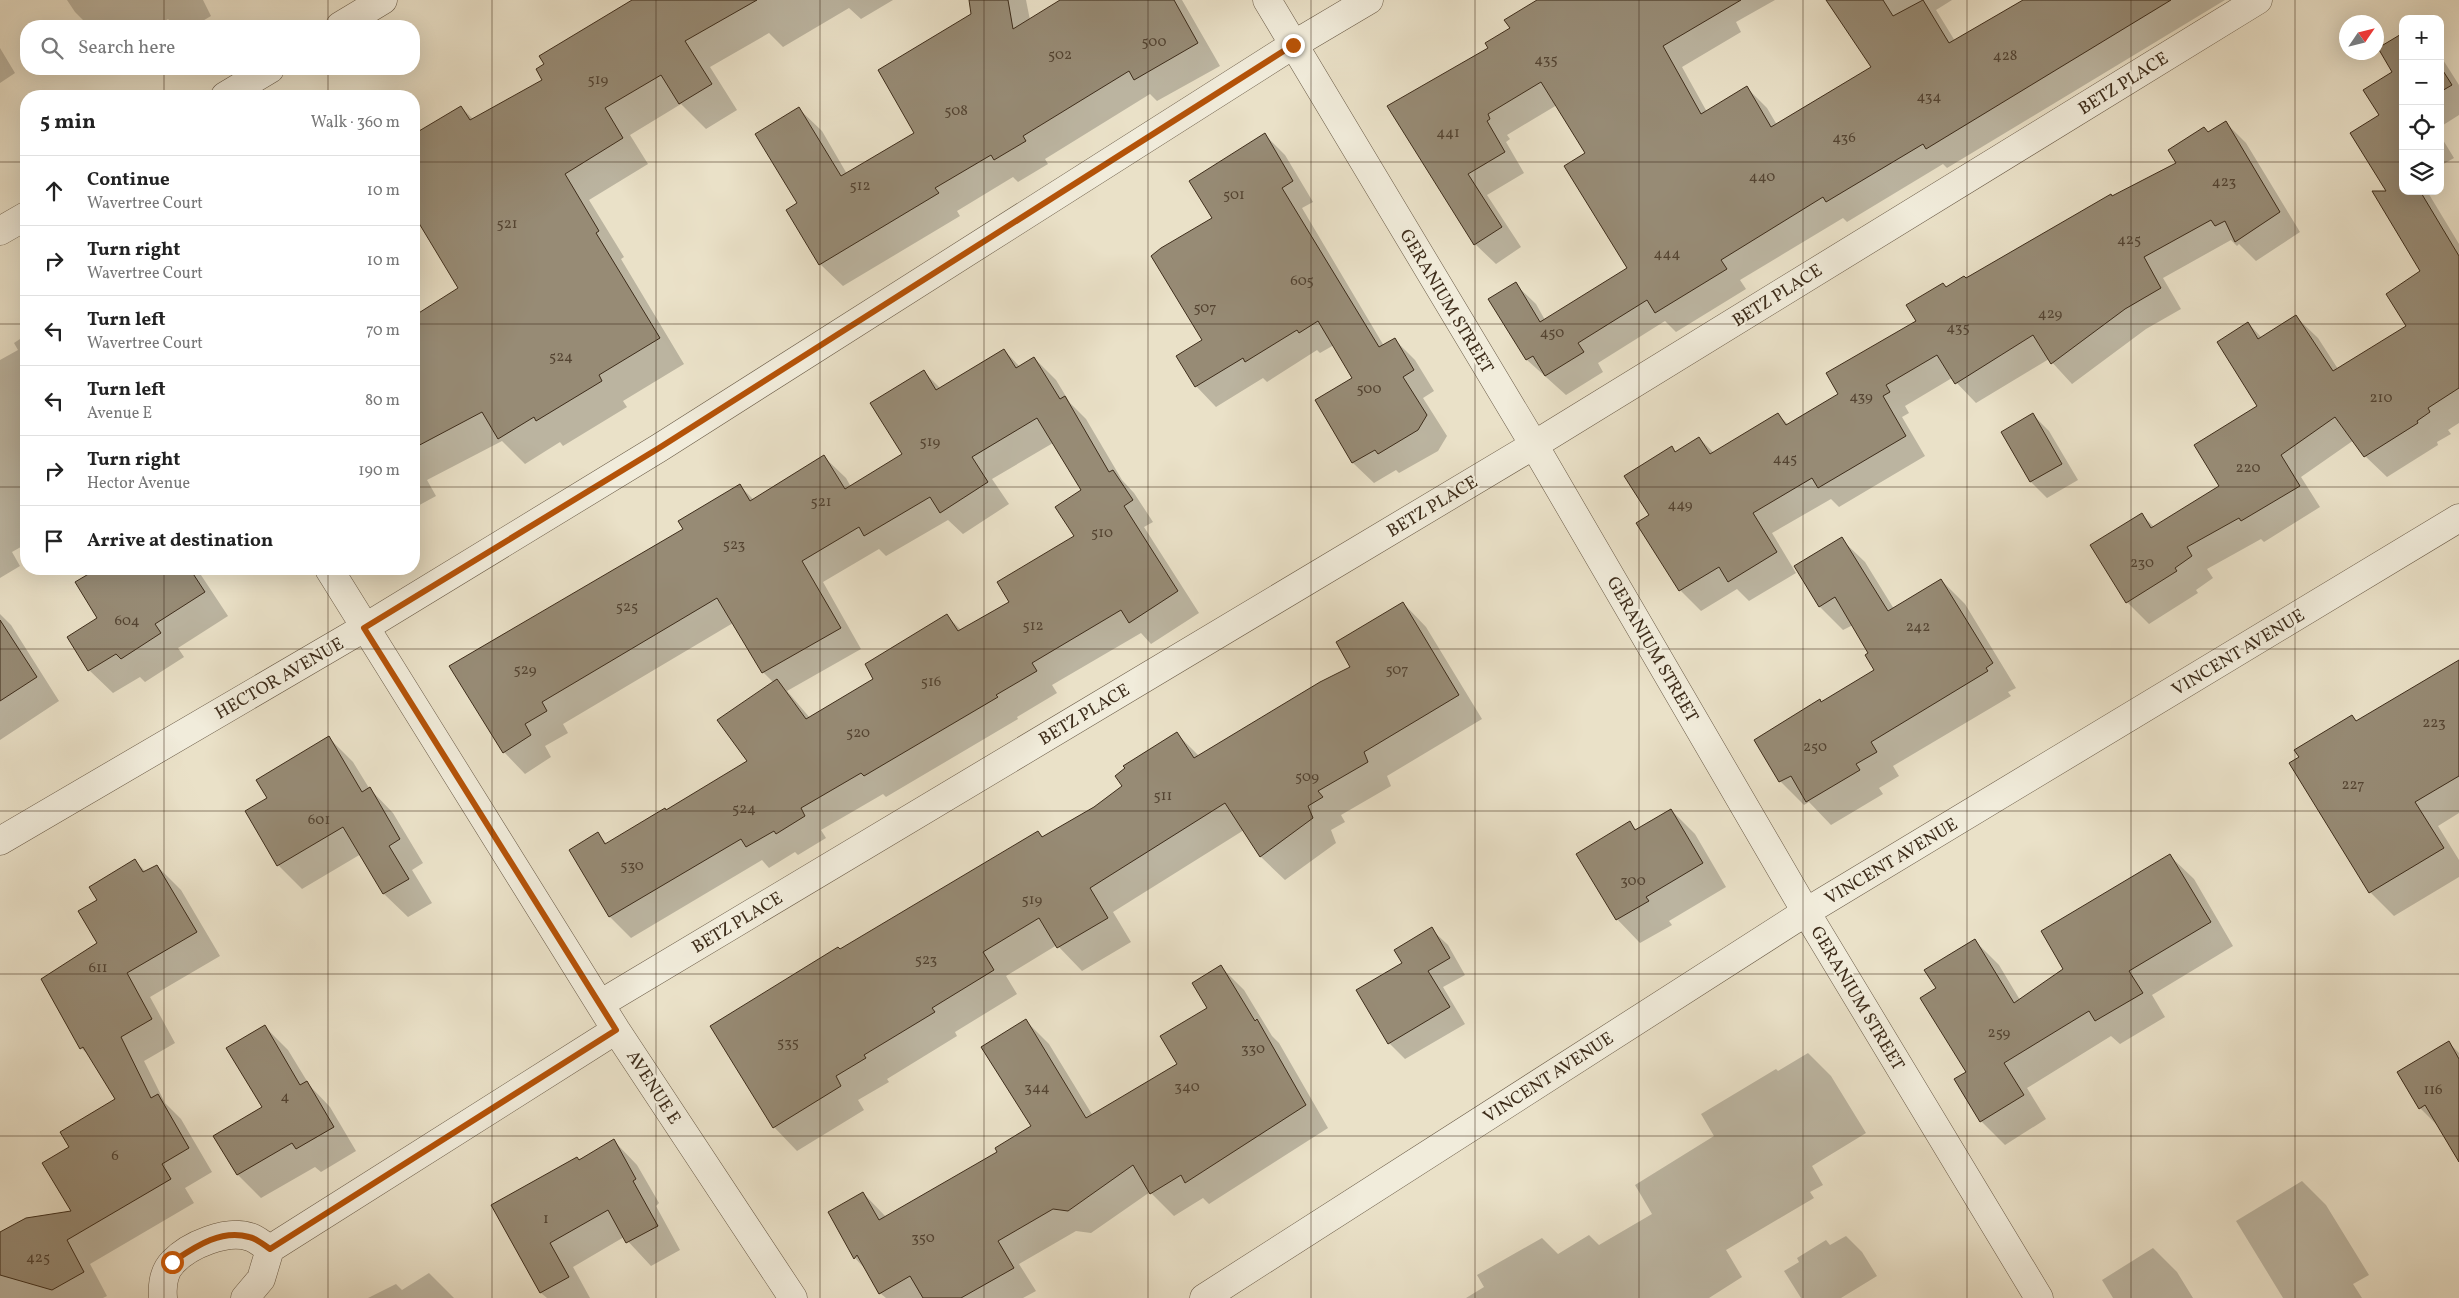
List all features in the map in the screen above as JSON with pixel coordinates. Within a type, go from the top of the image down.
[{"type":"street","points":[[350,20],[384,0]]},
{"type":"street","name":"GERANIUM STREET","points":[[1268,0],[1293,45],[1534,445],[1806,912],[2039,1298]]},
{"type":"street","name":"HECTOR AVENUE","points":[[0,841],[364,628],[667,442],[1293,45],[1369,0]]},
{"type":"street","name":"BETZ PLACE","points":[[600,1004],[1534,445],[2258,0]]},
{"type":"street","points":[[235,90],[260,75]]},
{"type":"street","points":[[0,231],[20,219]]},
{"type":"street","name":"VINCENT AVENUE","points":[[1204,1298],[1806,912],[2459,518]]},
{"type":"street","name":"AVENUE E","points":[[333,575],[616,1030],[793,1298]]},
{"type":"street","points":[[245,1298],[261,1279],[270,1249],[616,1030]]},
{"type":"street","points":[[163,1298],[162,1283],[172,1262],[201,1243],[227,1235],[251,1237],[270,1249]]},
{"type":"building","points":[[632,0],[757,0],[685,41],[712,84],[679,104],[661,75],[605,108],[623,138],[565,174],[599,231],[596,233],[660,338],[599,375],[602,381],[536,421],[534,417],[498,439],[482,412],[420,445],[420,312],[458,288],[420,225],[420,130],[461,106],[470,120],[542,80],[536,69],[544,64],[539,56]]},
{"type":"building","points":[[969,0],[1008,0],[1013,29],[1060,0],[1174,0],[1198,43],[1134,80],[1129,71],[1023,136],[1026,141],[994,160],[991,155],[935,188],[939,193],[819,265],[786,210],[797,203],[755,134],[799,107],[841,176],[914,133],[878,70],[971,14]]},
{"type":"building","points":[[1537,0],[1741,0],[1663,46],[1701,114],[1747,86],[1771,127],[1871,67],[1826,0],[1883,0],[1893,16],[1923,0],[1949,43],[2023,0],[2171,0],[1926,149],[1923,144],[1826,202],[1823,197],[1721,260],[1727,269],[1655,313],[1647,300],[1578,343],[1584,352],[1545,376],[1533,356],[1526,360],[1488,299],[1516,282],[1540,322],[1627,268],[1564,166],[1585,153],[1541,82],[1488,114],[1490,119],[1487,121],[1505,152],[1468,174],[1502,227],[1474,245],[1387,106],[1488,48],[1485,43],[1510,28],[1504,20]]},
{"type":"building","points":[[2399,35],[2399,195],[2422,195],[2459,256],[2459,388],[2428,408],[2430,412],[2417,421],[2418,423],[2364,457],[2335,417],[2281,455],[2300,486],[2241,521],[2239,518],[2187,547],[2192,556],[2175,568],[2177,571],[2126,603],[2090,545],[2142,513],[2151,528],[2219,486],[2194,445],[2257,406],[2217,342],[2248,322],[2258,339],[2296,315],[2333,371],[2406,326],[2386,294],[2420,271],[2372,191],[2386,191],[2350,133],[2379,115],[2363,90],[2392,72],[2384,58],[2384,44]]},
{"type":"building","points":[[2444,72],[2452,85],[2444,90]]},
{"type":"building","points":[[2226,121],[2280,212],[2235,242],[2225,221],[2215,226],[2211,220],[2144,257],[2161,288],[2125,309],[2051,364],[2033,335],[1955,384],[1937,355],[1886,385],[1890,392],[1883,396],[1906,436],[1818,488],[1812,478],[1753,513],[1777,552],[1728,582],[1719,567],[1679,591],[1636,523],[1649,515],[1624,476],[1672,446],[1675,452],[1699,437],[1710,454],[1778,413],[1786,425],[1838,394],[1826,373],[1916,321],[1906,305],[1943,283],[1946,287],[1964,276],[1966,278],[2111,194],[2112,196],[2176,163],[2168,150],[2204,127],[2208,132]]},
{"type":"building","points":[[1265,133],[1293,181],[1282,188],[1379,347],[1395,338],[1414,370],[1403,377],[1427,415],[1418,430],[1378,454],[1375,450],[1352,463],[1315,400],[1352,378],[1318,321],[1299,333],[1297,330],[1245,362],[1243,358],[1195,387],[1176,356],[1202,340],[1151,256],[1161,248],[1212,218],[1189,181]]},
{"type":"building","points":[[1004,349],[1016,368],[1034,357],[1060,399],[1065,396],[1109,472],[1113,470],[1133,500],[1124,506],[1178,591],[1129,623],[1121,610],[1032,663],[1037,671],[996,695],[998,697],[864,776],[861,773],[801,808],[805,816],[776,834],[774,831],[746,847],[741,839],[609,917],[569,850],[598,832],[605,844],[747,761],[717,720],[777,679],[806,719],[873,679],[865,664],[947,614],[958,631],[1009,602],[997,582],[1074,536],[1055,507],[1081,490],[1037,418],[972,457],[988,482],[940,513],[930,497],[864,536],[859,527],[802,561],[841,628],[762,673],[717,598],[542,702],[547,711],[525,724],[531,735],[503,753],[449,666],[683,529],[678,521],[740,484],[750,501],[824,455],[845,489],[902,454],[870,403],[924,370],[936,390]]},
{"type":"building","points":[[2033,413],[2062,464],[2030,482],[2001,432]]},
{"type":"building","points":[[1842,537],[1888,611],[1941,579],[1993,663],[1986,668],[1988,671],[1871,742],[1877,752],[1856,764],[1860,770],[1806,802],[1791,776],[1779,782],[1754,740],[1820,699],[1821,702],[1874,670],[1865,655],[1868,653],[1835,597],[1819,607],[1794,566]]},
{"type":"building","points":[[87,575],[194,575],[205,592],[155,624],[161,633],[121,659],[116,654],[88,671],[67,637],[97,618],[75,582]]},
{"type":"building","points":[[1403,602],[1459,695],[1364,752],[1368,762],[1318,791],[1323,797],[1308,806],[1313,818],[1260,857],[1225,803],[1090,888],[1108,918],[1057,948],[1039,918],[983,952],[994,970],[932,1008],[935,1012],[864,1055],[866,1058],[836,1076],[841,1086],[773,1128],[710,1026],[838,947],[840,949],[1038,831],[1042,837],[1094,807],[1122,786],[1115,776],[1125,768],[1123,766],[1177,732],[1194,758],[1320,682],[1350,667],[1336,642]]},
{"type":"building","points":[[0,620],[37,677],[0,701]]},
{"type":"building","points":[[2459,660],[2459,776],[2415,802],[2444,848],[2369,893],[2289,763],[2299,757],[2294,750],[2352,715],[2356,721]]},
{"type":"building","points":[[329,736],[362,792],[370,787],[400,839],[389,846],[409,879],[383,894],[343,827],[277,866],[245,811],[267,798],[256,780]]},
{"type":"building","points":[[1671,809],[1703,863],[1646,897],[1649,901],[1616,920],[1576,854],[1630,821],[1635,830]]},
{"type":"building","points":[[2170,854],[2211,922],[2129,971],[2143,993],[2095,1021],[2089,1011],[2004,1063],[2024,1095],[1980,1122],[1954,1079],[1966,1072],[1920,998],[1936,988],[1924,970],[1975,939],[2014,1003],[2063,969],[2041,931]]},
{"type":"building","points":[[135,859],[143,872],[157,865],[197,932],[127,973],[152,1019],[121,1037],[151,1098],[158,1094],[189,1148],[162,1164],[171,1179],[67,1240],[84,1272],[52,1290],[0,1275],[0,1232],[26,1218],[71,1211],[42,1163],[69,1147],[60,1132],[115,1099],[83,1047],[80,1049],[41,979],[97,943],[78,911],[97,900],[89,887]]},
{"type":"building","points":[[1432,927],[1450,958],[1428,971],[1450,1007],[1388,1044],[1356,990],[1402,963],[1394,950]]},
{"type":"building","points":[[1221,965],[1255,1021],[1257,1019],[1306,1105],[1185,1183],[1181,1175],[1150,1194],[1133,1165],[1068,1211],[1053,1209],[998,1241],[1014,1268],[961,1298],[923,1298],[910,1276],[879,1294],[857,1255],[854,1259],[828,1212],[863,1192],[879,1220],[997,1152],[995,1148],[1031,1126],[981,1047],[1026,1019],[1086,1118],[1177,1064],[1160,1036],[1207,1008],[1192,983]]},
{"type":"building","points":[[265,1025],[300,1085],[307,1081],[334,1127],[296,1149],[292,1143],[237,1175],[213,1136],[262,1107],[226,1048]]},
{"type":"building","points":[[2449,1041],[2459,1059],[2459,1162],[2425,1105],[2419,1109],[2397,1072]]},
{"type":"building","points":[[614,1139],[636,1179],[633,1181],[658,1226],[626,1243],[608,1210],[550,1243],[569,1277],[540,1293],[491,1205],[577,1157],[579,1160]]},
{"type":"route","points":[[172,1262],[201,1243],[227,1235],[251,1237],[270,1249],[616,1030],[364,628],[659,448],[1293,45]]}]
